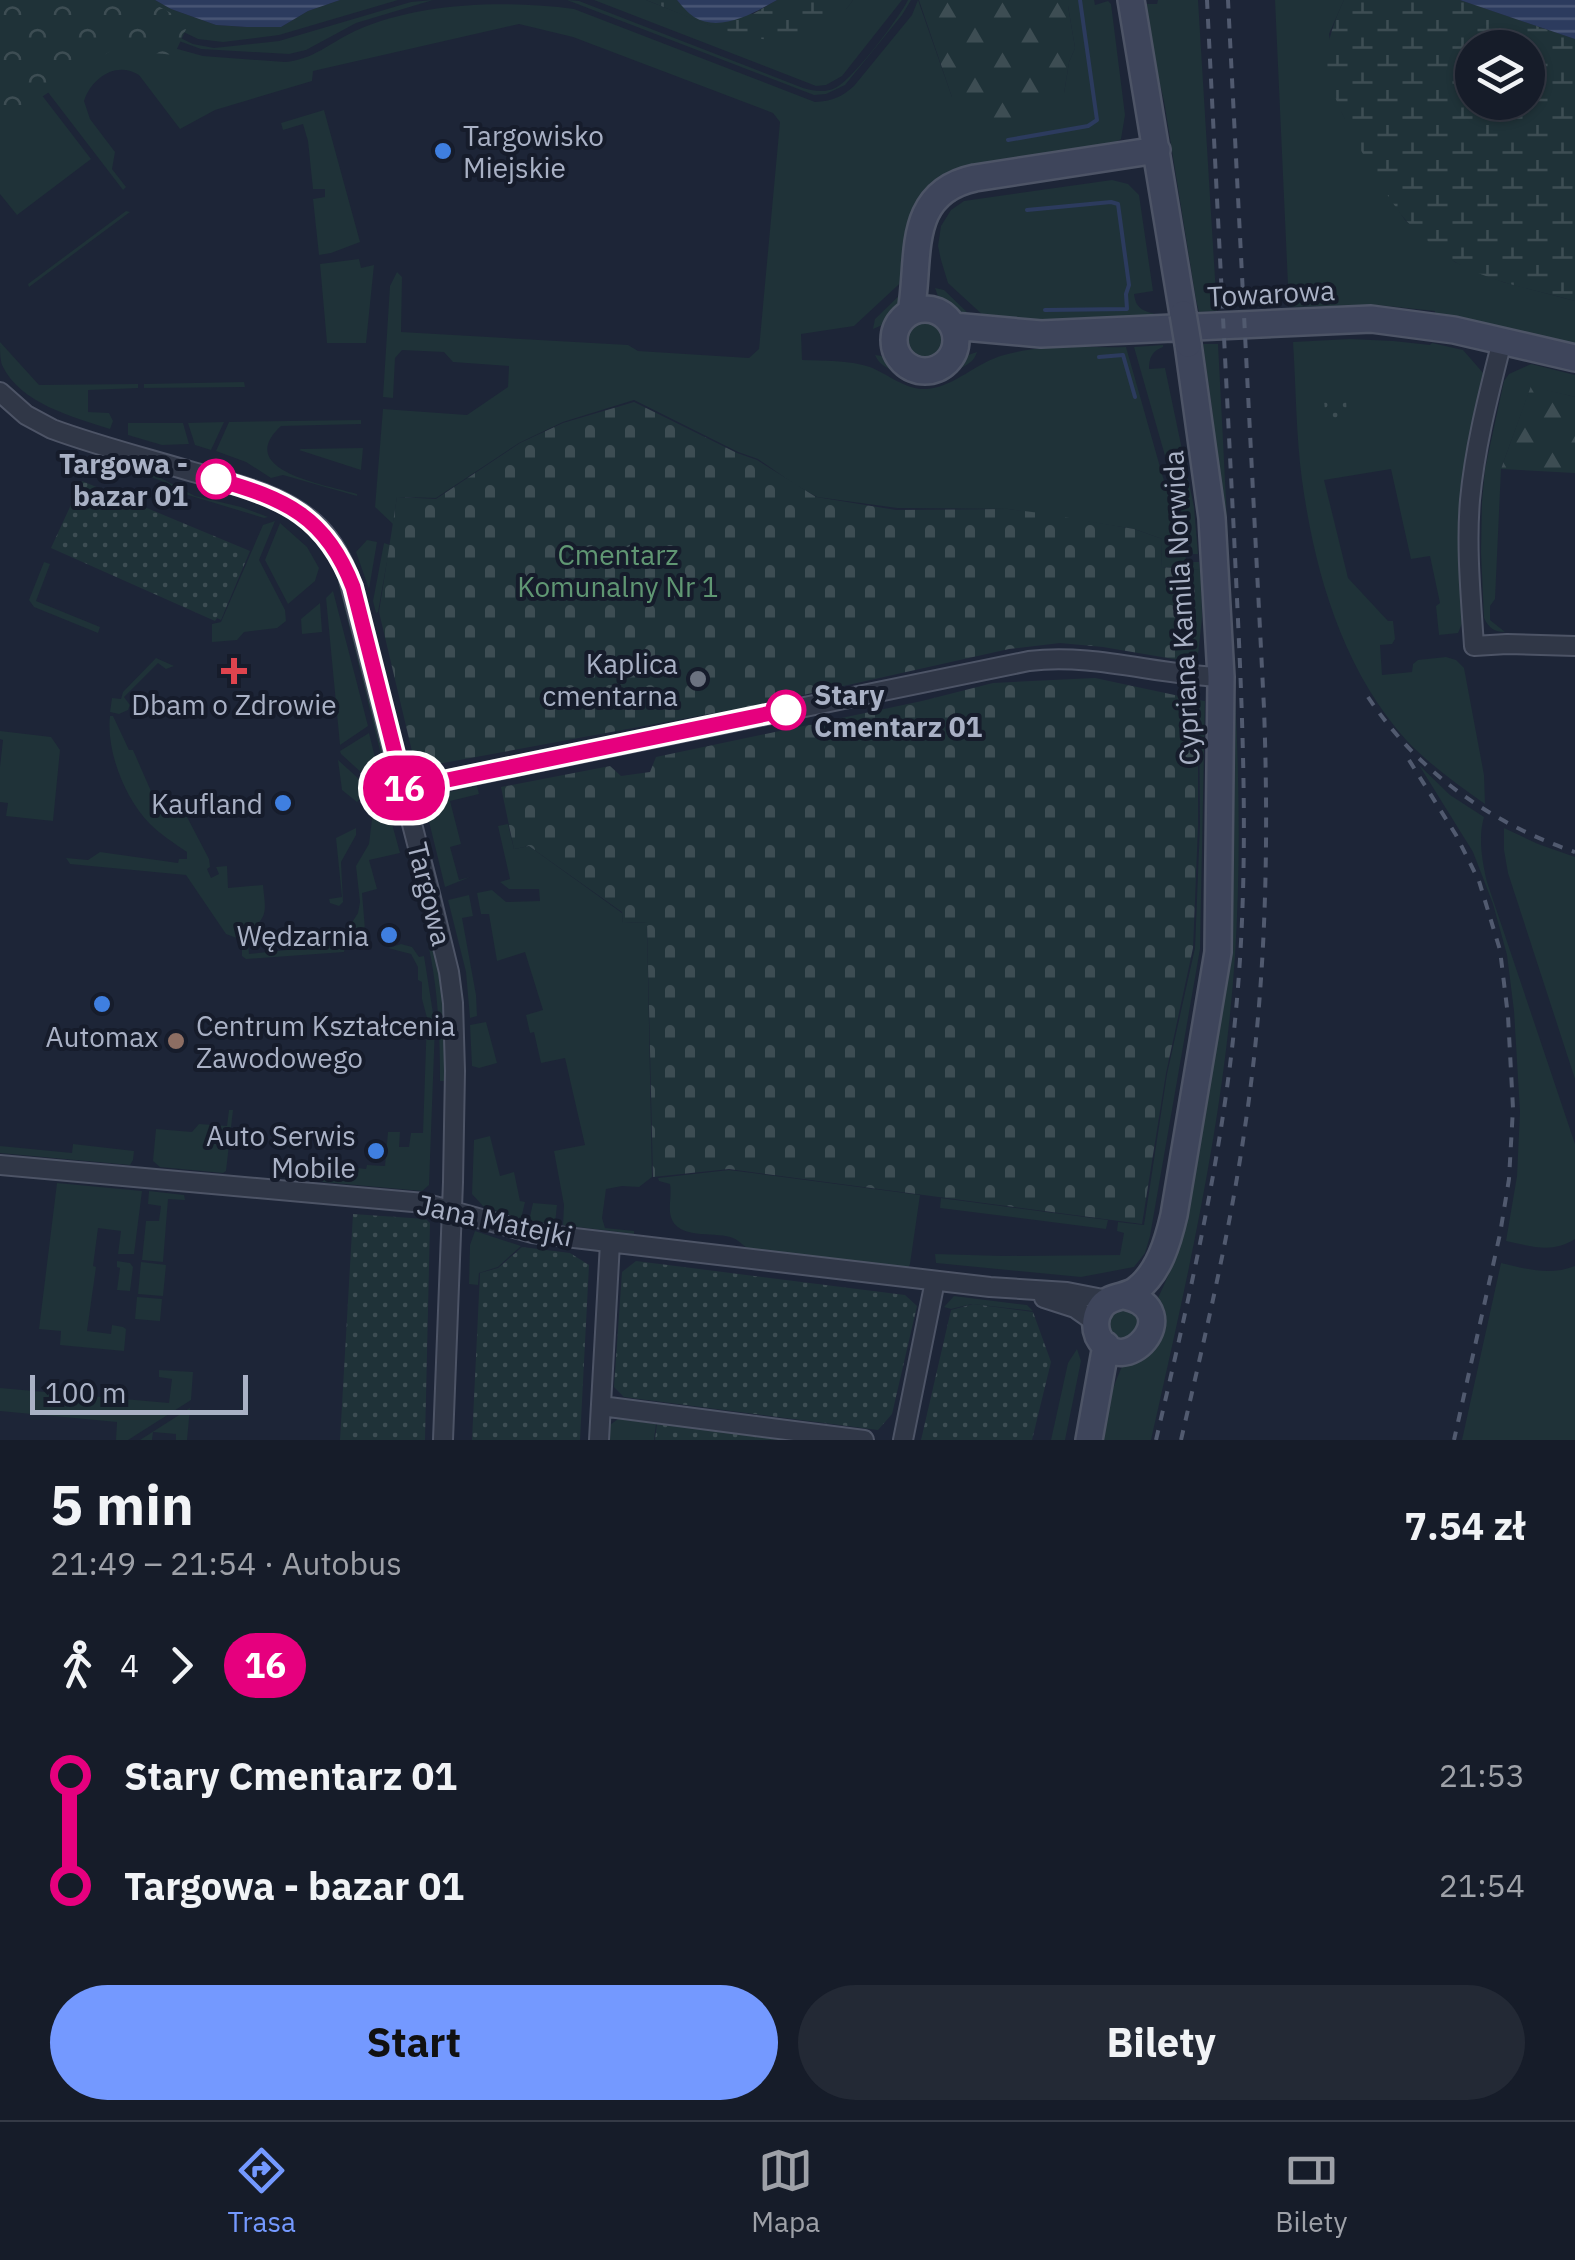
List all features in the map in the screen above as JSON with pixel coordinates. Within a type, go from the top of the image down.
[{"type":"street","name":"Cypriana Kamila Norwida","points":[[1131,0],[1188,344],[1212,518],[1221,677],[1218,952],[1174,1214],[1158,1262],[1112,1323],[1142,1344],[1148,1337],[1148,1311],[1172,1247],[1174,1214]]},
{"type":"street","points":[[911,312],[922,222],[938,196],[960,182],[1157,150]]},
{"type":"street","points":[[922,222],[928,282],[934,301],[946,320],[956,336],[947,363],[930,372],[904,364],[894,348],[900,321],[911,312],[926,309],[946,320]]},
{"type":"street","name":"Towarowa","points":[[952,356],[979,344],[1042,334],[1350,319],[1431,325],[1575,358]]},
{"type":"street","name":"Towarowa","points":[[946,320],[1042,334]]},
{"type":"street","points":[[1502,341],[1480,430],[1470,499],[1474,646],[1575,646]]},
{"type":"street","name":"Targowa","points":[[0,392],[26,414],[52,428],[262,494],[298,512],[323,532],[340,556],[353,587],[404,789],[449,972],[453,1004],[455,1072],[443,1440]]},
{"type":"street","points":[[404,789],[1030,661],[1084,659],[1221,677]]},
{"type":"street","name":"Jana Matejki","points":[[0,1165],[412,1202],[451,1208],[518,1230],[934,1281],[1068,1292],[1112,1323]]},
{"type":"street","points":[[599,1440],[610,1242]]},
{"type":"street","points":[[903,1440],[934,1281]]},
{"type":"street","points":[[1090,1440],[1112,1323],[1138,1300],[1148,1311]]},
{"type":"street","points":[[600,1406],[864,1440]]},
{"type":"green space","points":[[0,0],[203,56],[285,62],[313,54],[380,21],[407,14],[492,4],[574,9],[815,102],[836,98],[854,86],[912,15],[918,0],[952,97],[1064,93],[1075,48],[1068,0],[1094,0],[1095,5],[1108,1],[1125,115],[1121,139],[960,167],[952,174],[910,274],[854,326],[801,334],[802,360],[862,365],[905,385],[927,389],[947,384],[994,358],[1019,352],[1126,347],[1187,562],[1199,562],[1200,570],[1161,567],[1162,539],[1134,529],[1008,509],[897,508],[817,497],[758,459],[634,400],[563,422],[519,443],[436,498],[397,497],[393,524],[375,507],[383,409],[467,415],[508,387],[509,366],[453,362],[444,352],[402,350],[395,358],[393,398],[383,397],[390,286],[397,272],[402,277],[401,332],[628,345],[638,351],[749,358],[759,349],[780,122],[773,113],[573,37],[519,24],[313,71],[312,81],[215,110],[180,129],[139,75],[122,70],[106,74],[93,85],[84,101],[90,119],[115,152],[112,169],[126,187],[123,190],[44,87]]},
{"type":"green space","points":[[0,0],[147,0],[189,23],[174,55],[113,49],[0,125]]},
{"type":"green space","points":[[102,0],[193,44],[214,48],[279,41],[411,2],[433,0],[356,23],[306,50],[289,54],[201,49]]},
{"type":"green space","points":[[117,0],[155,0],[216,25],[281,27],[308,11],[340,0],[398,0],[279,35],[223,42],[198,39]]},
{"type":"green space","points":[[567,0],[579,1],[803,88],[827,91],[852,74],[911,0],[902,15],[845,85],[826,94],[814,95]]},
{"type":"green space","points":[[594,0],[646,0],[712,26],[846,9],[853,0],[902,0],[842,76],[816,86]]},
{"type":"green space","points":[[646,0],[677,0],[681,5],[753,14],[777,0],[853,0],[832,23],[808,36],[782,40],[727,31]]},
{"type":"green space","points":[[919,0],[1068,0],[1075,48],[1064,93],[1046,116],[1016,125],[988,120],[952,97]]},
{"type":"green space","points":[[1158,0],[1198,0],[1217,311],[1199,312],[1196,300],[1144,4],[1157,4]]},
{"type":"green space","points":[[1275,0],[1344,0],[1329,34],[1342,113],[1405,220],[1455,262],[1503,282],[1575,301],[1575,346],[1435,311],[1377,305],[1289,307]]},
{"type":"green space","points":[[1344,0],[1460,0],[1575,39],[1575,301],[1471,270],[1444,255],[1404,218],[1383,188],[1336,100],[1327,67],[1331,32]]},
{"type":"green space","points":[[0,17],[41,94],[91,159],[17,215],[0,194]]},
{"type":"green space","points":[[324,110],[360,242],[319,255],[313,199],[325,197],[325,189],[313,189],[303,124],[283,130],[281,123]]},
{"type":"green space","points":[[1112,180],[1128,184],[1139,195],[1153,291],[1134,294],[1139,307],[1158,315],[1033,323],[986,318],[948,283],[938,246],[941,226],[951,210],[964,201]]},
{"type":"green space","points":[[126,211],[130,212],[29,287],[28,284]]},
{"type":"green space","points":[[359,259],[361,268],[374,265],[366,343],[327,343],[320,264]]},
{"type":"green space","points":[[935,288],[944,290],[972,317],[954,318],[940,302]]},
{"type":"green space","points":[[905,290],[906,305],[887,323],[873,329],[875,319]]},
{"type":"green space","points":[[925,321],[938,327],[944,340],[938,353],[925,359],[912,353],[906,340],[912,327]]},
{"type":"green space","points":[[1350,339],[1432,343],[1463,350],[1484,374],[1463,483],[1464,619],[1458,633],[1439,635],[1436,606],[1440,603],[1430,556],[1411,559],[1391,469],[1324,480],[1348,578],[1388,621],[1393,621],[1395,639],[1392,644],[1380,645],[1382,675],[1412,672],[1418,660],[1446,657],[1464,668],[1484,775],[1485,804],[1425,758],[1385,713],[1349,652],[1324,585],[1302,480],[1293,342]]},
{"type":"green space","points":[[0,342],[39,385],[138,384],[138,388],[88,390],[88,412],[109,413],[113,421],[110,429],[80,419],[21,390],[2,365]]},
{"type":"green space","points":[[1203,344],[1218,344],[1236,712],[1238,875],[1230,1018],[1202,1200],[1151,1440],[1100,1440],[1116,1380],[1175,1256],[1225,952],[1222,524]]},
{"type":"green space","points":[[1163,345],[1152,355],[1149,369],[1165,368],[1194,507],[1198,554],[1193,554],[1134,347]]},
{"type":"green space","points":[[977,352],[967,365],[927,382],[893,371],[875,355],[926,377],[941,374]]},
{"type":"green space","points":[[1531,364],[1575,375],[1575,397],[1531,387],[1501,469],[1495,599],[1490,606],[1490,620],[1505,632],[1501,632],[1492,629],[1484,618],[1481,552],[1485,469],[1504,381],[1509,374]]},
{"type":"green space","points":[[244,382],[245,387],[144,388],[144,384]]},
{"type":"green space","points":[[1531,386],[1575,397],[1575,473],[1501,469]]},
{"type":"green space","points":[[1346,398],[1347,420],[1326,421],[1324,400]]},
{"type":"green space","name":"Cmentarz Komunalny Nr 1","points":[[634,402],[757,460],[816,497],[896,510],[1008,509],[1134,529],[1162,539],[1161,567],[1201,570],[1202,618],[1197,663],[1060,643],[1009,649],[763,704],[416,768],[379,612],[397,497],[436,499],[520,443],[563,423]]},
{"type":"green space","points":[[361,420],[361,424],[281,426],[269,441],[268,454],[276,465],[290,473],[357,496],[283,475],[271,478],[246,462],[216,451],[229,422]]},
{"type":"green space","points":[[224,422],[211,450],[195,445],[188,423]]},
{"type":"green space","points":[[128,423],[183,423],[189,444],[162,445],[128,435]]},
{"type":"green space","points":[[363,448],[361,470],[299,450],[301,449]]},
{"type":"green space","points":[[129,467],[151,473],[195,496],[268,517],[165,488],[167,483]]},
{"type":"green space","points":[[82,481],[250,551],[221,620],[215,621],[51,548]]},
{"type":"green space","points":[[275,521],[259,560],[285,610],[286,621],[277,628],[244,632],[237,640],[212,642],[212,624],[221,622],[263,525]]},
{"type":"green space","points":[[280,523],[307,547],[319,568],[315,581],[288,604],[265,560]]},
{"type":"green space","points":[[367,540],[377,542],[369,589],[356,552]]},
{"type":"green space","points":[[384,543],[390,545],[376,613],[373,601]]},
{"type":"green space","points":[[44,562],[50,564],[36,601],[100,627],[98,633],[34,607],[29,600]]},
{"type":"green space","points":[[341,580],[390,770],[387,779],[338,582]]},
{"type":"green space","points":[[333,591],[368,726],[340,745],[326,598]]},
{"type":"green space","points":[[320,603],[322,632],[302,634],[301,619]]},
{"type":"green space","points":[[156,658],[174,666],[166,669],[158,663],[124,697],[130,705],[128,710],[110,712],[112,698],[121,699],[123,692]]},
{"type":"green space","points":[[1095,678],[1198,700],[1193,948],[1166,1073],[1142,1224],[729,1169],[653,1177],[647,922],[623,923],[622,912],[529,846],[514,849],[501,787],[610,766],[621,776],[650,772],[656,757],[993,683]]},
{"type":"green space","points":[[1199,700],[1205,701],[1200,949],[1145,1253],[1134,1267],[1081,1277],[936,1263],[935,1254],[1120,1255],[1124,1233],[1117,1231],[1118,1222],[1144,1225],[1167,1074],[1195,948],[1200,825]]},
{"type":"green space","points":[[110,716],[129,750],[133,750],[157,805],[166,802],[171,810],[187,817],[209,859],[207,869],[211,878],[219,874],[216,867],[227,866],[228,888],[263,885],[264,912],[247,932],[249,954],[342,944],[358,913],[356,866],[369,844],[373,811],[377,804],[386,802],[400,853],[369,860],[377,889],[362,893],[366,942],[346,943],[344,952],[246,959],[242,956],[242,940],[226,934],[186,875],[70,864],[66,858],[88,860],[100,852],[178,863],[179,859],[187,859],[187,852],[141,814],[125,788],[114,759]]},
{"type":"green space","points":[[0,731],[51,737],[60,750],[53,821],[6,816],[8,803],[0,802]]},
{"type":"green space","points":[[369,733],[381,782],[375,785],[340,751]]},
{"type":"green space","points":[[338,760],[370,789],[357,802],[342,790]]},
{"type":"green space","points":[[1419,765],[1450,795],[1484,817],[1481,849],[1487,882],[1575,1144],[1575,1239],[1566,1244],[1541,1248],[1506,1241],[1517,1176],[1520,1112],[1507,955],[1473,852]]},
{"type":"green space","points":[[477,786],[479,794],[450,801],[461,844],[450,847],[459,880],[470,877],[445,887],[425,805],[430,796]]},
{"type":"green space","points":[[508,824],[514,849],[529,846],[622,913],[623,923],[647,922],[652,1177],[639,1187],[606,1189],[602,1218],[605,1228],[634,1234],[563,1225],[564,1205],[554,1151],[585,1145],[565,1058],[541,1063],[526,1015],[543,1010],[525,952],[497,961],[489,914],[481,914],[477,893],[492,890],[506,902],[540,901],[539,889],[509,889],[500,882],[510,879],[498,826]]},
{"type":"green space","points":[[356,828],[341,862],[343,902],[339,906],[329,899],[342,897],[336,838]]},
{"type":"green space","points":[[1504,828],[1575,857],[1575,1079],[1508,873]]},
{"type":"green space","points":[[469,895],[473,916],[462,918],[476,995],[477,1016],[470,1018],[466,972],[448,900]]},
{"type":"green space","points":[[427,939],[433,940],[439,976],[445,1081],[440,1081],[438,1010]]},
{"type":"green space","points":[[401,944],[412,947],[419,957],[424,956],[435,1026],[429,1185],[422,1191],[323,1182],[320,1175],[324,1171],[345,1175],[348,1167],[385,1166],[388,1132],[400,1132],[399,1147],[409,1147],[411,1133],[423,1133],[427,1018],[422,982],[411,954],[388,948]]},
{"type":"green space","points":[[486,1022],[497,1063],[479,1068],[472,1066],[470,1025]]},
{"type":"green space","points":[[229,1110],[233,1110],[226,1171],[160,1167],[153,1161],[156,1129],[192,1132],[199,1124],[227,1126]]},
{"type":"green space","points":[[490,1136],[500,1176],[514,1172],[520,1201],[525,1202],[521,1219],[483,1206],[472,1194],[474,1140]]},
{"type":"green space","points":[[73,1144],[134,1151],[133,1160],[130,1165],[0,1153],[0,1146],[72,1153]]},
{"type":"green space","points":[[729,1170],[920,1195],[907,1270],[750,1251],[733,1238],[680,1229],[670,1213],[670,1184],[658,1178]]},
{"type":"green space","points":[[57,1183],[142,1191],[134,1254],[118,1254],[121,1231],[98,1228],[93,1266],[96,1267],[87,1331],[111,1334],[112,1325],[123,1327],[124,1351],[60,1345],[61,1331],[39,1329]]},
{"type":"green space","points":[[149,1191],[184,1195],[185,1200],[168,1199],[163,1262],[142,1260],[146,1221],[159,1221],[161,1206],[148,1204]]},
{"type":"green space","points":[[941,1198],[1108,1220],[1106,1229],[940,1208]]},
{"type":"green space","points":[[533,1203],[557,1205],[555,1224],[529,1221]]},
{"type":"green space","points":[[353,1214],[426,1219],[430,1223],[425,1440],[340,1440]]},
{"type":"green space","points":[[475,1231],[521,1246],[498,1267],[479,1273],[478,1285],[469,1284],[470,1245]]},
{"type":"green space","points":[[522,1247],[570,1253],[589,1265],[580,1440],[472,1440],[480,1273],[498,1268]]},
{"type":"green space","points":[[117,1261],[133,1267],[130,1291],[117,1290]]},
{"type":"green space","points":[[636,1261],[905,1295],[917,1306],[892,1414],[878,1430],[624,1397],[614,1387],[622,1272]]},
{"type":"green space","points":[[141,1262],[166,1265],[163,1296],[138,1294]]},
{"type":"green space","points":[[1501,1263],[1547,1271],[1575,1266],[1575,1440],[1462,1440]]},
{"type":"green space","points":[[954,1296],[1027,1305],[1033,1311],[972,1304],[944,1307]]},
{"type":"green space","points":[[137,1297],[162,1299],[160,1321],[135,1319]]},
{"type":"green space","points":[[973,1304],[1033,1312],[1051,1362],[1032,1440],[921,1440],[951,1310]]},
{"type":"green space","points":[[1123,1308],[1134,1312],[1138,1323],[1134,1334],[1123,1338],[1112,1334],[1108,1323],[1112,1312]]},
{"type":"green space","points":[[1077,1349],[1081,1361],[1065,1440],[1051,1440],[1068,1363]]},
{"type":"green space","points":[[159,1370],[193,1372],[191,1400],[128,1440],[116,1440],[117,1422],[0,1411],[0,1388],[169,1403],[172,1379],[159,1377]]},
{"type":"green space","points":[[190,1408],[187,1440],[176,1440],[176,1434],[153,1432],[152,1440],[140,1440]]},
{"type":"green space","points":[[618,1419],[656,1424],[654,1440],[609,1440],[610,1425]]},
{"type":"green space","points":[[657,1424],[783,1440],[655,1440]]},
{"type":"water","points":[[155,0],[340,0],[308,11],[281,27],[247,27],[216,25]]},
{"type":"water","points":[[677,0],[777,0],[737,19],[715,23],[694,17]]},
{"type":"water","points":[[1460,0],[1575,0],[1575,39]]},
{"type":"waterway","points":[[1008,140],[1088,126],[1097,120],[1080,0]]},
{"type":"waterway","points":[[1027,210],[1118,204],[1129,285],[1127,309],[1045,310]]},
{"type":"waterway","points":[[1099,357],[1123,355],[1135,397]]},
{"type":"railway","points":[[1156,1440],[1216,1158],[1232,1045],[1242,930],[1242,705],[1207,0]]},
{"type":"railway","points":[[1181,1440],[1239,1166],[1258,1023],[1264,918],[1264,708],[1228,0]]},
{"type":"railway","points":[[1368,697],[1409,749],[1458,792],[1514,826],[1575,852]]},
{"type":"railway","points":[[1409,760],[1456,835],[1479,881],[1500,950],[1508,1016],[1513,1108],[1509,1179],[1454,1440]]},
{"type":"bus line","name":"16","points":[[216,479],[245,487],[298,512],[323,532],[340,556],[353,587],[404,789],[786,710]]},
{"type":"place","name":"Targowisko Miejskie","points":[[443,151]]},
{"type":"place","name":"Targowa - bazar 01","points":[[216,479]]},
{"type":"place","name":"Dbam o Zdrowie","points":[[234,671]]},
{"type":"place","name":"Kaplica cmentarna","points":[[698,679]]},
{"type":"place","name":"Stary Cmentarz 01","points":[[786,710]]},
{"type":"place","name":"Kaufland","points":[[283,803]]},
{"type":"place","name":"Wędzarnia","points":[[389,935]]},
{"type":"place","name":"Automax","points":[[102,1004]]},
{"type":"place","name":"Centrum Kształcenia Zawodowego","points":[[176,1041]]},
{"type":"place","name":"Auto Serwis Mobile","points":[[376,1151]]}]
